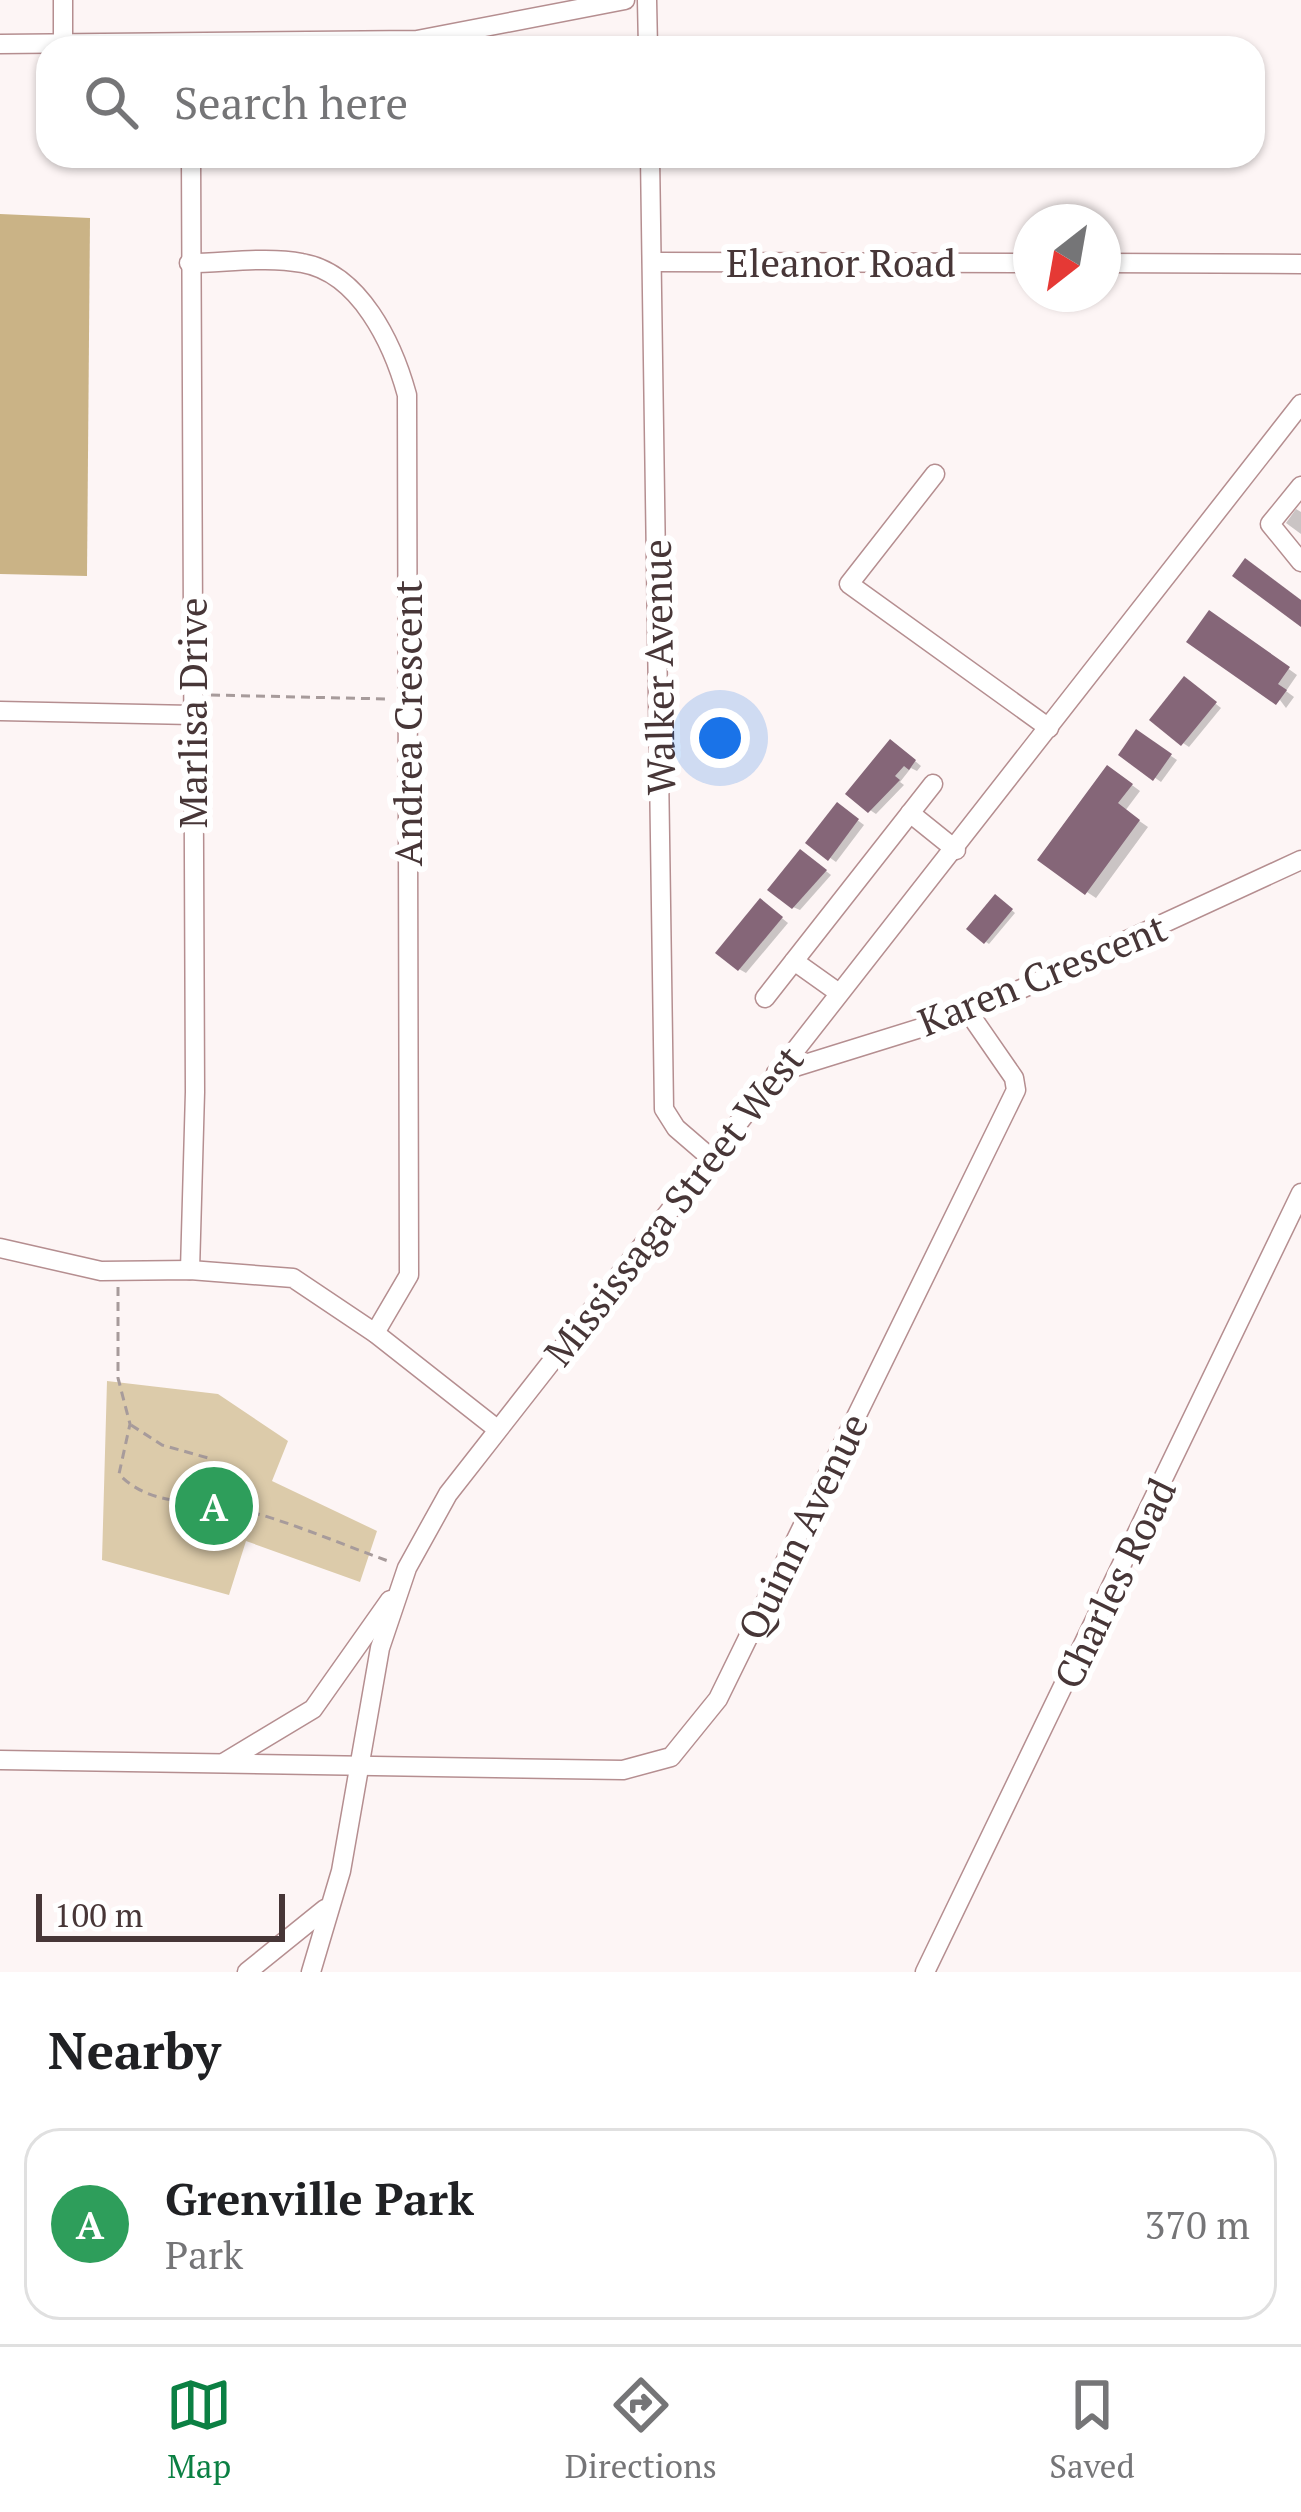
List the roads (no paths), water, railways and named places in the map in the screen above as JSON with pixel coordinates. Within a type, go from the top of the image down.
[{"type":"street","points":[[63,0],[63,36]]},
{"type":"street","points":[[438,36],[625,0]]},
{"type":"street","points":[[647,0],[648,36]]},
{"type":"street","points":[[0,44],[36,45]]},
{"type":"street","name":"Marlisa Drive","points":[[190,168],[195,1092],[190,1270]]},
{"type":"street","name":"Walker Avenue","points":[[650,168],[664,1109],[676,1128],[712,1159]]},
{"type":"street","name":"Andrea Crescent","points":[[189,263],[302,262],[344,280],[395,353],[407,395],[409,1275],[375,1333]]},
{"type":"street","name":"Eleanor Road","points":[[652,262],[1013,263]]},
{"type":"street","points":[[1121,263],[1301,264]]},
{"type":"street","name":"Mississaga Street West","points":[[311,1972],[325,1909],[340,1871],[380,1648],[405,1575],[448,1494],[1301,404]]},
{"type":"street","points":[[935,474],[849,584],[1049,728]]},
{"type":"street","points":[[1301,486],[1270,524],[1301,562]]},
{"type":"street","points":[[0,711],[192,705]]},
{"type":"street","points":[[764,998],[933,784]]},
{"type":"street","points":[[910,813],[956,850]]},
{"type":"street","name":"Karen Crescent","points":[[776,1072],[969,1012],[1301,860]]},
{"type":"street","points":[[794,961],[839,993]]},
{"type":"street","name":"Quinn Avenue","points":[[362,1767],[623,1770],[671,1757],[694,1735],[718,1699],[1016,1090],[1014,1078],[969,1012]]},
{"type":"street","name":"Charles Road","points":[[925,1972],[1301,1193]]},
{"type":"street","points":[[0,1247],[118,1272],[190,1270],[293,1278],[375,1333],[496,1429]]},
{"type":"street","points":[[220,1764],[313,1709],[405,1575]]},
{"type":"street","points":[[0,1760],[362,1767]]},
{"type":"street","points":[[247,1972],[325,1909]]},
{"type":"place","name":"Grenville Park","points":[[214,1506]]}]
